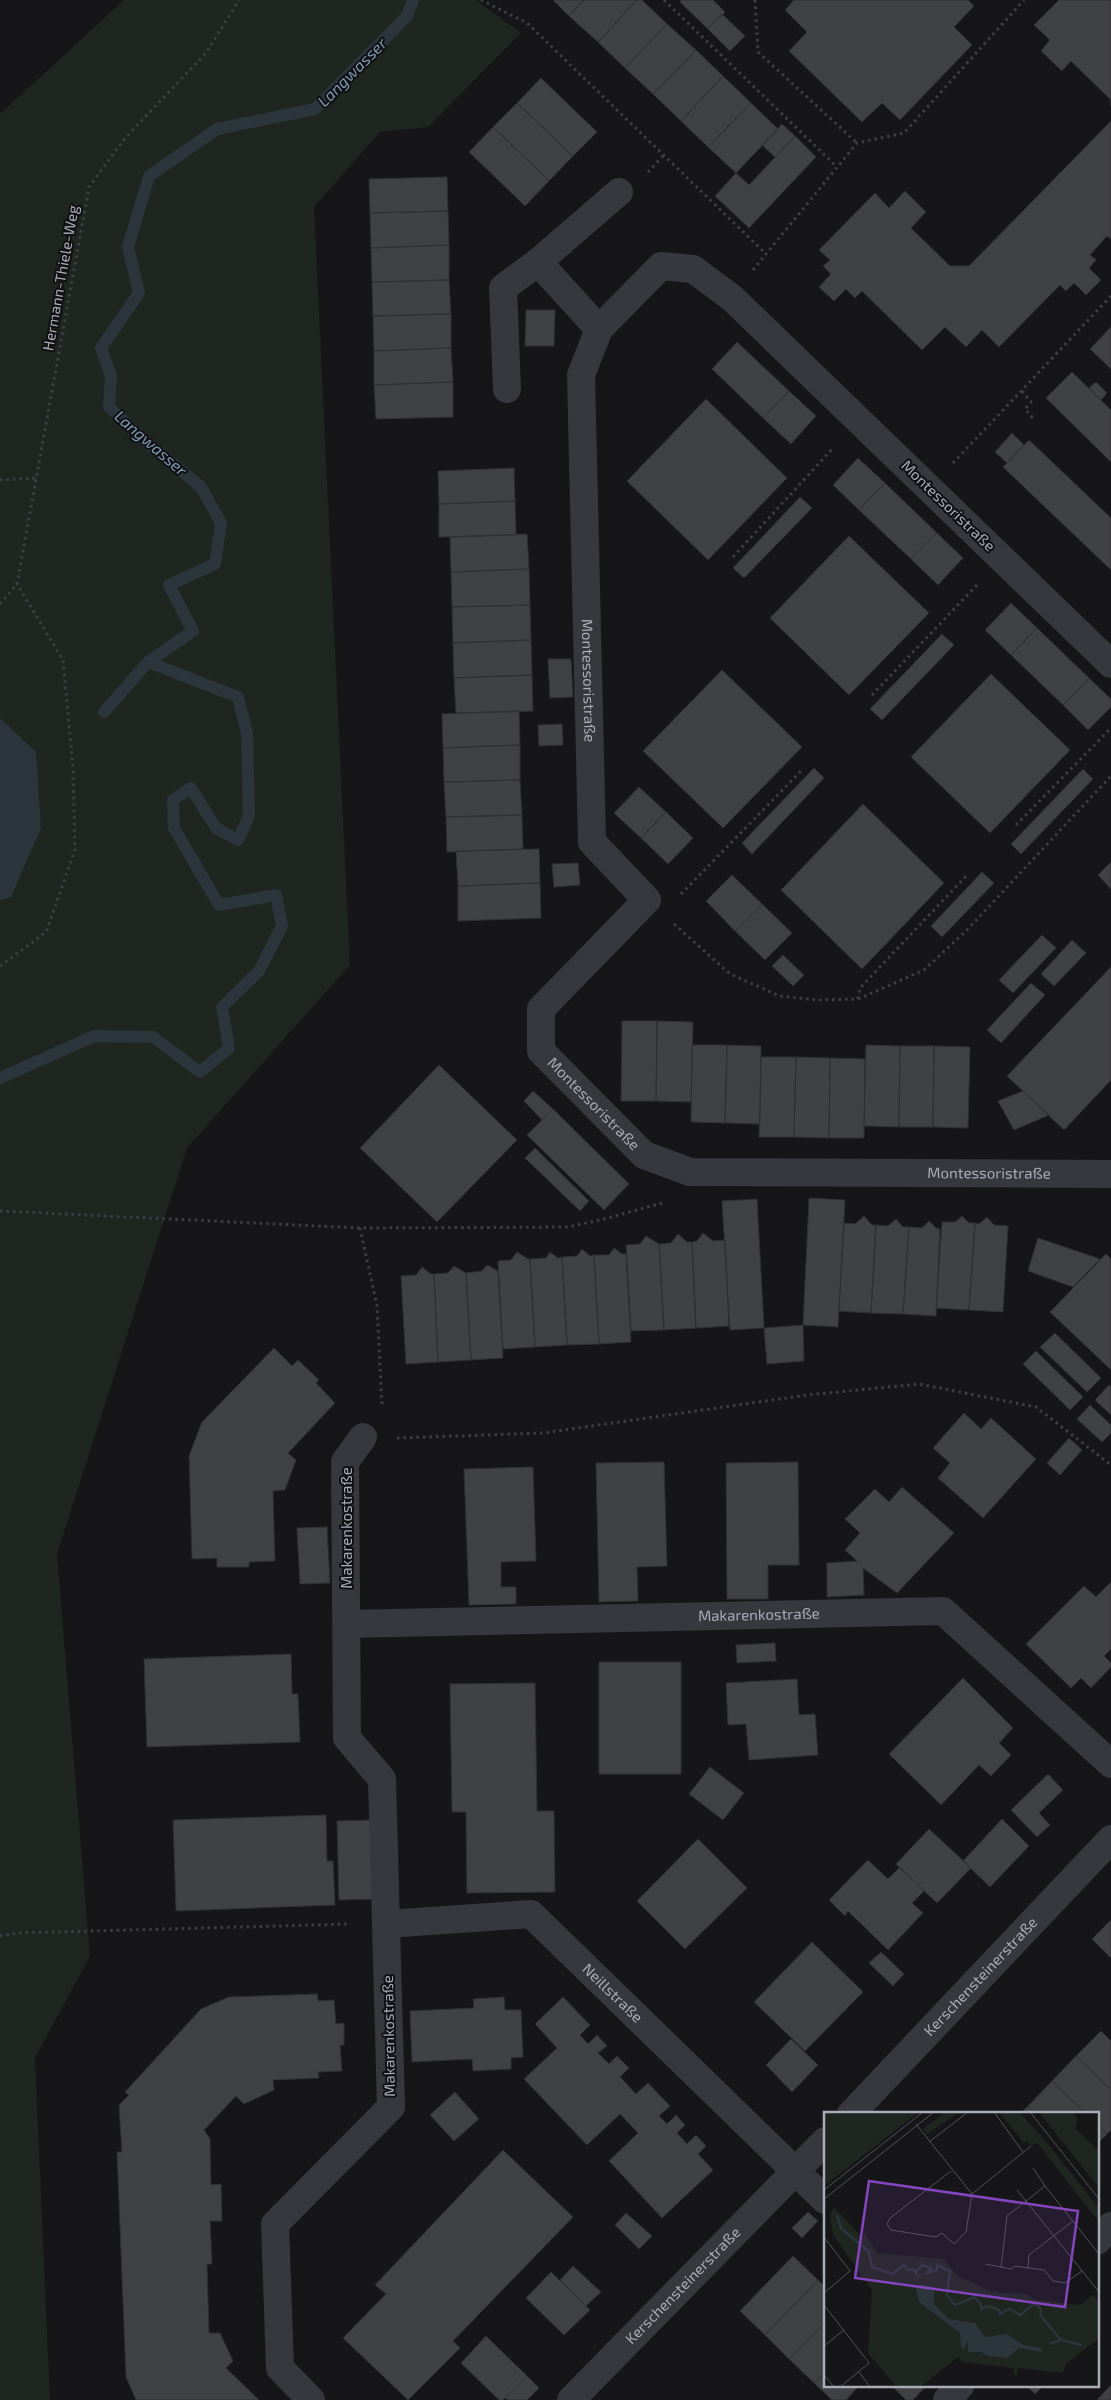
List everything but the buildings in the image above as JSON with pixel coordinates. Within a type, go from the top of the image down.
[{"type":"street","points":[[507,390],[503,288],[538,262],[620,192]]},
{"type":"street","points":[[538,262],[599,329]]},
{"type":"street","name":"Montessoristraße","points":[[1111,664],[732,298],[693,270],[661,266],[599,329],[581,374],[592,842],[654,907],[542,1009],[541,1051],[644,1155],[690,1172],[1111,1174]]},
{"type":"street","name":"Makarenkostraße","points":[[311,2400],[280,2368],[275,2224],[391,2107],[382,1779],[347,1738],[348,1624],[345,1462],[367,1432]]},
{"type":"street","name":"Makarenkostraße","points":[[348,1624],[943,1611],[1111,1764]]},
{"type":"street","name":"Kerschensteinerstraße","points":[[853,2112],[1111,1839]]},
{"type":"street","name":"Neillstraße","points":[[387,1924],[530,1914],[796,2172]]},
{"type":"street","name":"Kerschensteinerstraße","points":[[571,2400],[824,2142]]},
{"type":"street","points":[[796,2172],[824,2199]]},
{"type":"street","points":[[1098,2240],[1111,2226]]},
{"type":"street","points":[[947,2400],[958,2388]]},
{"type":"path","name":"Hermann-Thiele-Weg","points":[[17,584],[89,187],[125,138],[206,53],[239,0]]},
{"type":"path","points":[[481,0],[527,24],[765,253]]},
{"type":"path","points":[[664,0],[837,168]]},
{"type":"path","points":[[755,0],[758,52],[856,143]]},
{"type":"path","points":[[732,298],[765,253],[856,143],[904,133],[1024,0]]},
{"type":"path","points":[[929,488],[1111,296]]},
{"type":"path","points":[[1022,391],[1031,402],[1025,410],[1033,418]]},
{"type":"path","points":[[733,557],[859,420]]},
{"type":"path","points":[[0,480],[36,478]]},
{"type":"path","points":[[872,695],[1003,559]]},
{"type":"path","points":[[0,604],[17,584],[63,660],[73,768],[75,850],[46,932],[0,966]]},
{"type":"path","points":[[1016,825],[1111,728]]},
{"type":"path","points":[[803,769],[654,907],[730,974],[780,996],[817,1000],[858,999],[924,970],[967,930],[1111,776]]},
{"type":"path","points":[[858,999],[860,988],[968,874]]},
{"type":"path","points":[[0,1211],[360,1228],[568,1227],[604,1219],[692,1194],[690,1172]]},
{"type":"path","points":[[360,1228],[377,1306],[382,1416],[367,1432],[392,1438],[543,1433],[807,1395],[919,1384],[1036,1407],[1111,1464]]},
{"type":"path","points":[[0,1936],[19,1933],[387,1924]]},
{"type":"shaded area","points":[[124,0],[476,0],[521,33],[428,127],[380,132],[314,207],[350,965],[187,1148],[57,1554],[90,1956],[35,2058],[50,2400],[0,2400],[0,114]]},
{"type":"shaded area","points":[[0,718],[36,752],[41,828],[11,897],[0,900]]},
{"type":"waterway","name":"Langwasser","points":[[104,712],[148,662],[193,631],[169,585],[215,564],[221,523],[201,487],[145,441],[109,407],[111,376],[101,348],[139,293],[128,247],[149,176],[217,129],[315,109],[407,16],[413,0]]},
{"type":"waterway","name":"Langwasser","points":[[0,1078],[94,1036],[153,1037],[200,1072],[229,1048],[222,1007],[259,971],[282,926],[276,895],[219,905],[174,828],[173,800],[191,788],[216,828],[238,840],[249,816],[247,733],[238,697],[148,662]]}]
